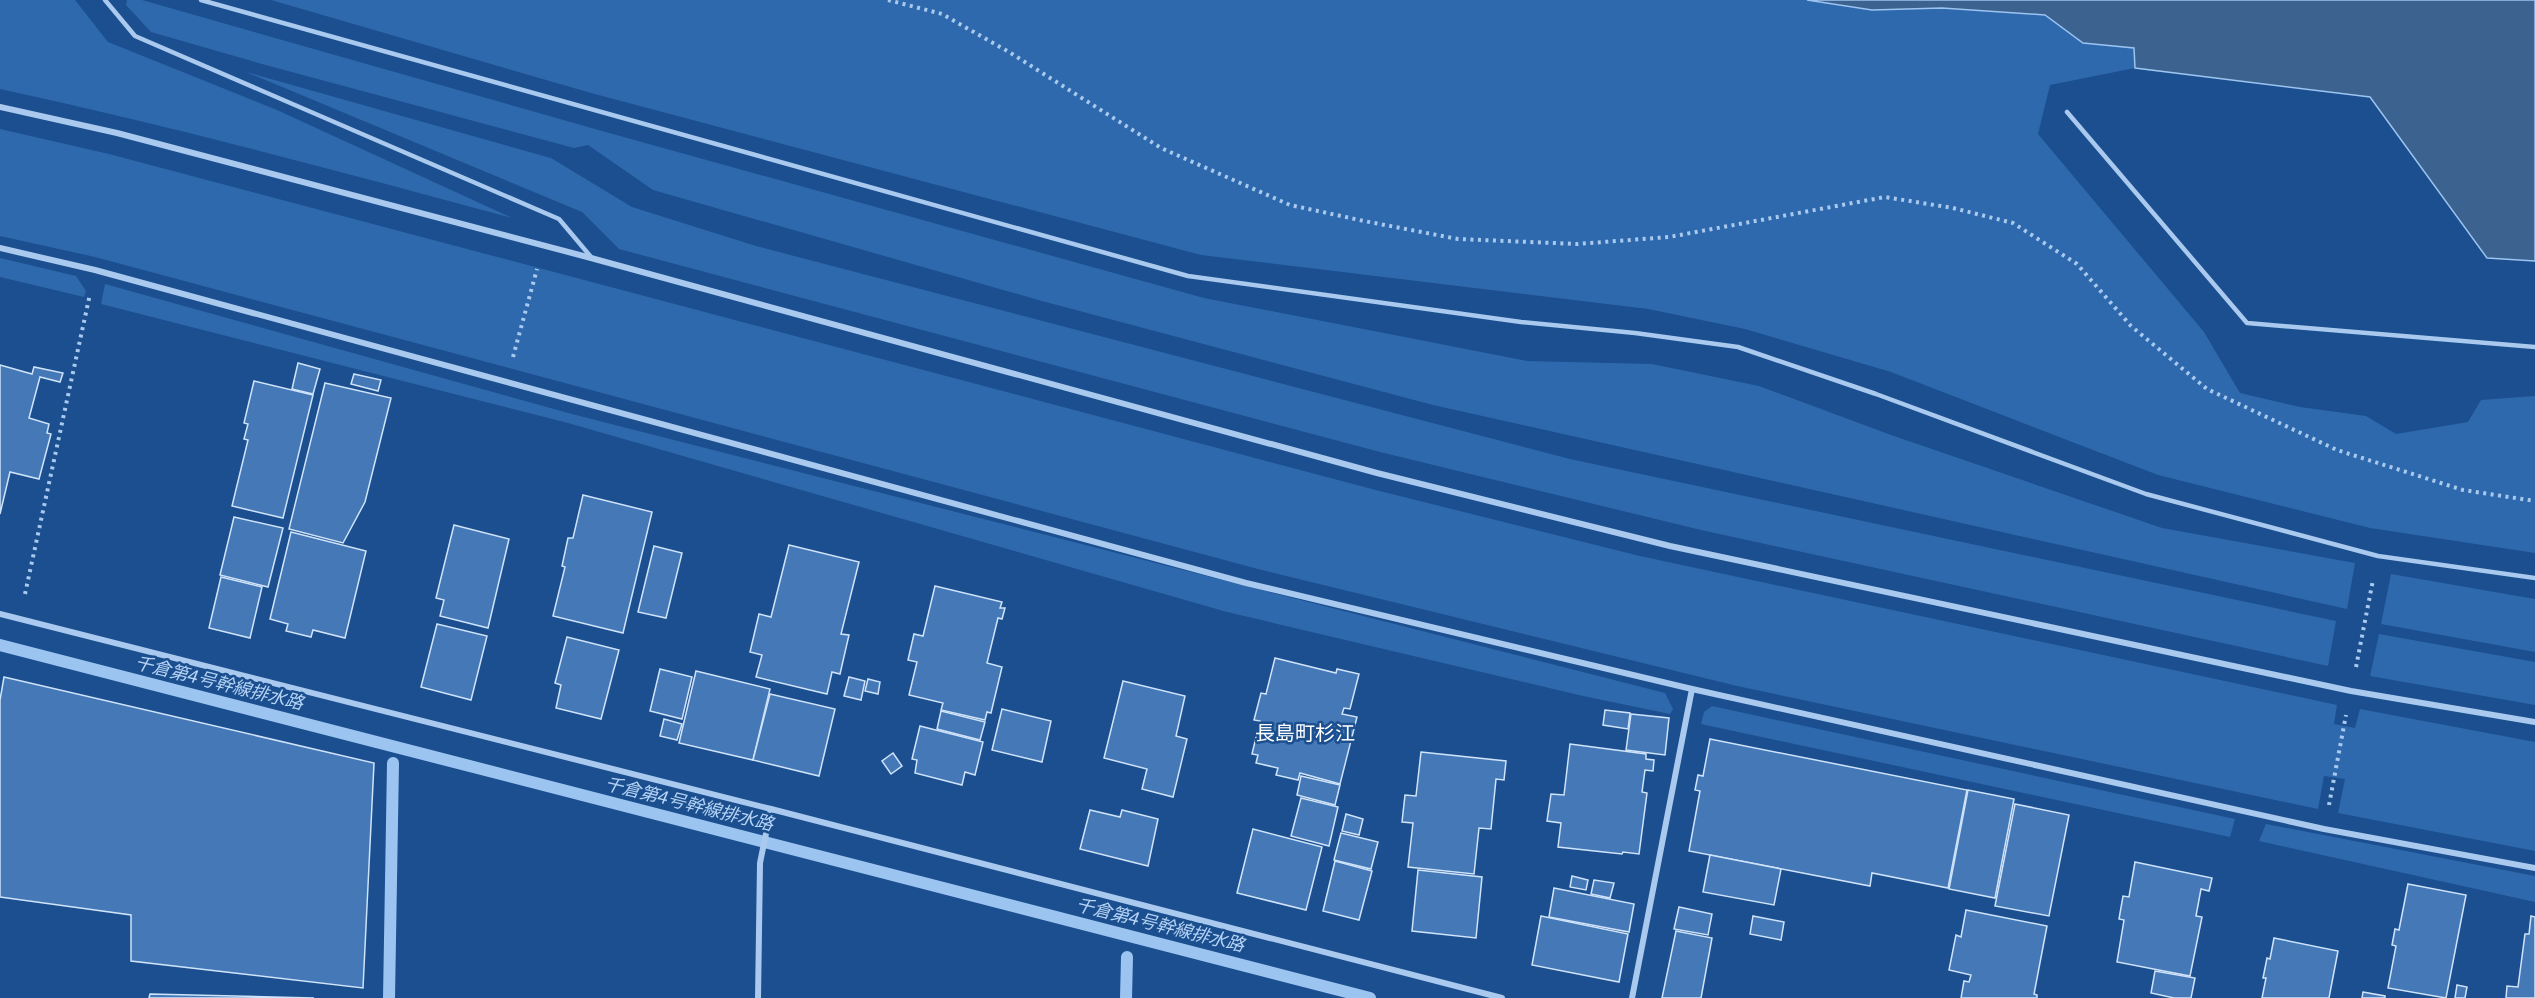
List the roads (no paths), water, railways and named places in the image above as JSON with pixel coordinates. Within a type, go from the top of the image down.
[{"type":"street","points":[[0,107],[117,133],[591,258],[1377,473],[1670,546],[2351,690],[2535,722]]},
{"type":"street","points":[[0,248],[95,270],[1246,583],[1692,689],[2324,829],[2535,868]]},
{"type":"street","points":[[0,614],[771,809],[1502,998]]},
{"type":"street","points":[[1632,998],[1692,689]]},
{"type":"street","points":[[758,998],[760,863],[771,809]]},
{"type":"lane","points":[[105,0],[135,36],[559,219],[591,258]]},
{"type":"lane","points":[[201,0],[1188,276],[1509,320],[1635,333],[1738,347],[1876,394],[2146,494],[2378,556],[2535,578]]},
{"type":"lane","points":[[2067,112],[2247,323],[2535,347]]},
{"type":"waterway","name":"千倉第4号幹線排水路","points":[[0,645],[1370,998]]},
{"type":"waterway","points":[[389,998],[393,763]]},
{"type":"waterway","points":[[1126,998],[1127,957]]},
{"type":"district","name":"長島町杉江","points":[[1305,733]]}]
